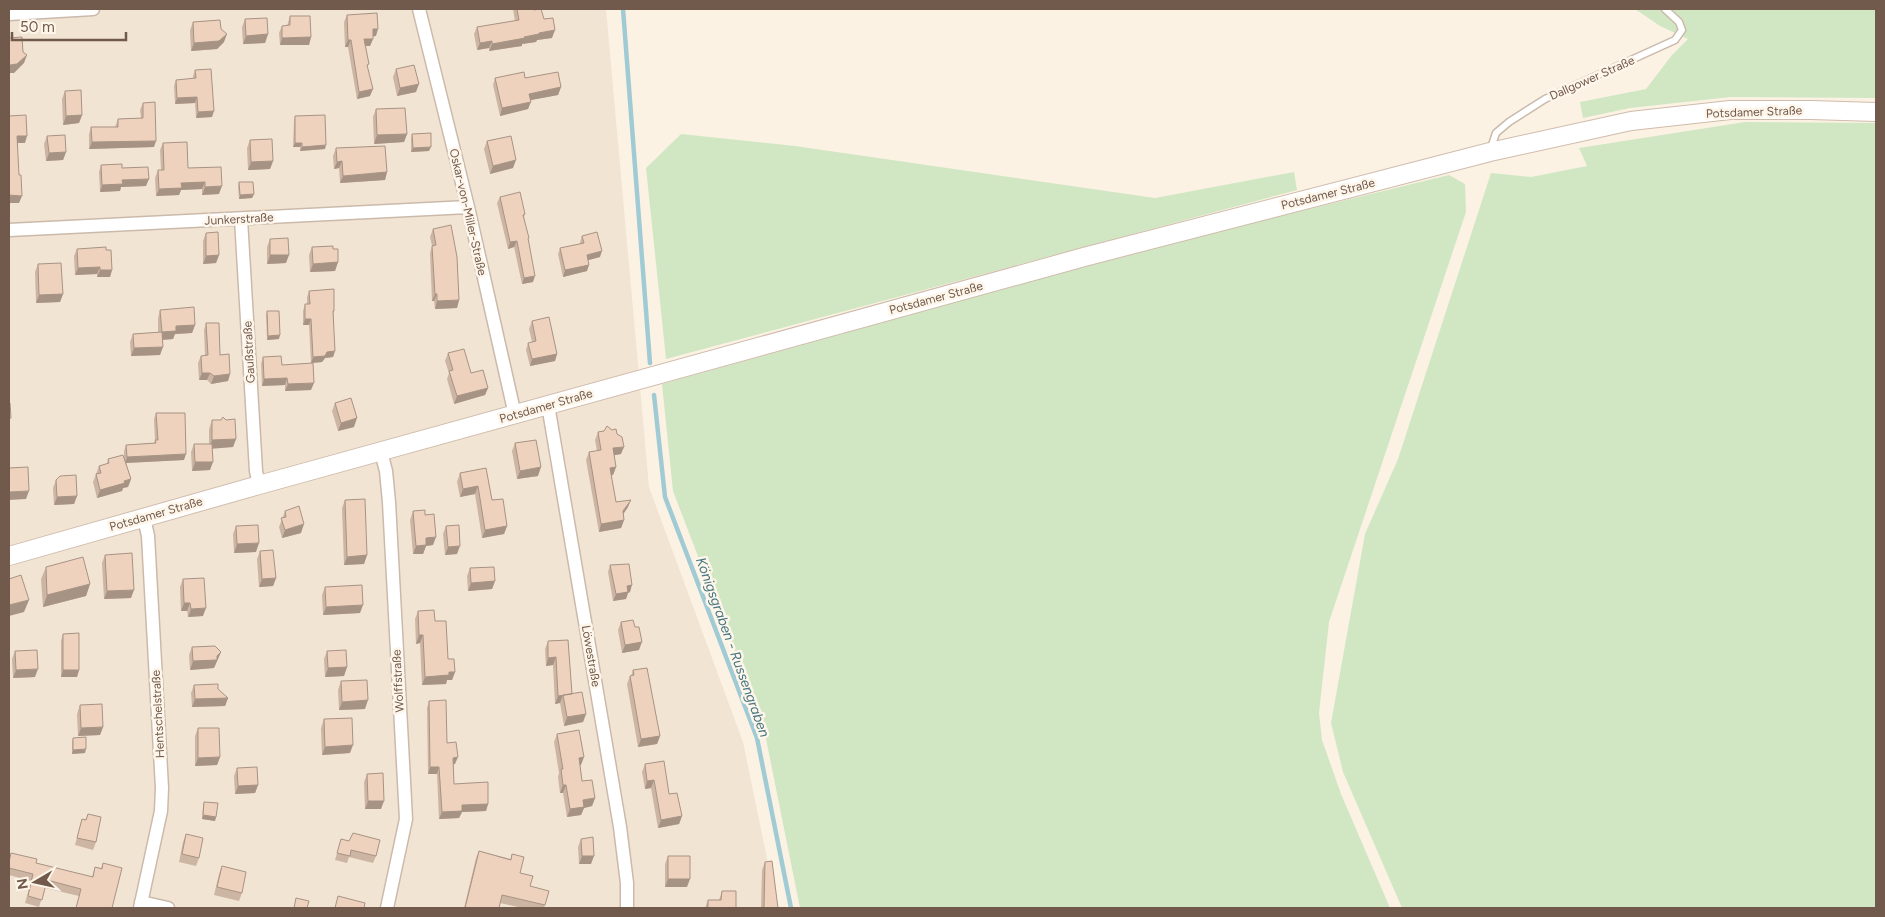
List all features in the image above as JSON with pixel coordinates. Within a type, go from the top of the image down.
[{"type":"street","points":[[9,14],[93,9]]},
{"type":"street","name":"Oskar-von-Miller-Straße","points":[[418,9],[468,207],[514,415]]},
{"type":"street","name":"Potsdamer Straße","points":[[9,556],[1084,257],[1490,152],[1631,121],[1720,111],[1811,110],[1876,112]]},
{"type":"street","name":"Junkerstraße","points":[[9,230],[468,207]]},
{"type":"street","name":"Gaußstraße","points":[[241,219],[256,471],[259,485]]},
{"type":"street","name":"Löwestraße","points":[[548,405],[620,827],[626,883],[626,908]]},
{"type":"street","name":"Wolffstraße","points":[[381,452],[389,502],[406,819],[387,908]]},
{"type":"street","name":"Hentschelstraße","points":[[140,905],[161,811],[162,788],[148,536],[144,518]]},
{"type":"street","points":[[140,905],[168,908]]},
{"type":"lane","name":"Dallgower Straße","points":[[1490,152],[1496,133],[1509,122],[1546,99],[1675,40],[1682,30],[1679,22],[1665,9]]},
{"type":"shaded area","points":[[9,9],[606,9],[649,487],[743,742],[776,908],[9,908]]},
{"type":"green space","points":[[1635,9],[1876,9],[1876,98],[1731,97],[1630,108],[1583,118],[1580,102],[1646,89],[1672,55],[1688,39],[1660,26]]},
{"type":"green space","points":[[1745,122],[1876,123],[1876,908],[1402,908],[1343,772],[1331,723],[1365,534],[1398,459],[1491,173],[1531,177],[1587,166],[1579,148]]},
{"type":"green space","points":[[681,134],[795,146],[1155,198],[1294,172],[1297,190],[666,359],[646,168]]},
{"type":"green space","points":[[1449,175],[1465,184],[1466,212],[1329,622],[1319,713],[1322,740],[1341,794],[1390,908],[800,908],[764,729],[673,491],[662,384],[1152,247]]},
{"type":"building","points":[[517,9],[541,9],[544,19],[553,18],[555,30],[492,44],[492,41],[480,43],[477,27],[519,20]]},
{"type":"building","points":[[377,13],[378,29],[373,29],[373,39],[364,39],[369,64],[367,65],[373,89],[359,92],[351,40],[348,40],[347,15]]},
{"type":"building","points":[[290,16],[310,16],[311,37],[282,38],[282,26],[290,25]]},
{"type":"building","points":[[267,18],[268,34],[246,36],[245,19]]},
{"type":"building","points":[[220,20],[221,29],[227,34],[219,41],[194,43],[193,22]]},
{"type":"building","points":[[22,37],[23,52],[27,55],[17,64],[10,65],[9,38]]},
{"type":"building","points":[[414,65],[419,84],[400,88],[396,69]]},
{"type":"building","points":[[211,69],[214,111],[198,112],[197,97],[177,98],[176,80],[196,78],[195,70]]},
{"type":"building","points":[[524,72],[525,78],[558,72],[561,87],[529,94],[531,102],[502,108],[495,78]]},
{"type":"building","points":[[81,90],[82,115],[66,116],[65,91]]},
{"type":"building","points":[[155,102],[156,141],[92,142],[91,127],[118,127],[118,119],[143,118],[143,103]]},
{"type":"building","points":[[405,108],[407,134],[377,135],[376,109]]},
{"type":"building","points":[[26,115],[27,136],[17,136],[22,196],[9,195],[9,116]]},
{"type":"building","points":[[325,115],[326,145],[302,147],[302,143],[295,143],[295,116]]},
{"type":"building","points":[[431,133],[431,147],[413,148],[412,134]]},
{"type":"building","points":[[65,135],[66,152],[49,153],[47,136]]},
{"type":"building","points":[[511,136],[516,160],[493,166],[487,141]]},
{"type":"building","points":[[272,139],[273,161],[251,162],[250,140]]},
{"type":"building","points":[[187,142],[188,168],[221,167],[222,186],[205,187],[205,182],[181,183],[182,188],[159,189],[158,170],[164,170],[163,143]]},
{"type":"building","points":[[385,146],[387,172],[343,176],[342,161],[337,162],[336,148]]},
{"type":"building","points":[[122,164],[122,168],[148,167],[149,179],[122,180],[123,184],[102,185],[101,165]]},
{"type":"building","points":[[239,182],[253,182],[254,194],[240,195]]},
{"type":"building","points":[[520,192],[535,276],[524,278],[517,241],[510,242],[500,197]]},
{"type":"building","points":[[451,225],[457,257],[459,300],[437,301],[432,246],[436,245],[433,229]]},
{"type":"building","points":[[218,232],[219,255],[206,256],[206,233]]},
{"type":"building","points":[[597,232],[602,251],[587,255],[589,265],[565,270],[560,248],[584,243],[582,236]]},
{"type":"building","points":[[288,238],[289,255],[270,255],[270,239]]},
{"type":"building","points":[[333,246],[333,249],[338,249],[338,262],[313,264],[312,247]]},
{"type":"building","points":[[106,247],[106,250],[111,250],[112,270],[100,270],[100,267],[78,268],[77,249]]},
{"type":"building","points":[[61,263],[63,294],[39,295],[38,264]]},
{"type":"building","points":[[334,289],[335,351],[327,352],[325,356],[313,357],[311,319],[305,319],[305,304],[310,304],[309,291]]},
{"type":"building","points":[[194,307],[195,325],[176,326],[176,331],[162,332],[160,310]]},
{"type":"building","points":[[267,311],[279,311],[280,335],[268,336]]},
{"type":"building","points":[[549,317],[557,354],[532,359],[528,343],[536,341],[532,321]]},
{"type":"building","points":[[206,323],[219,323],[220,355],[229,354],[230,374],[214,376],[210,373],[202,373],[201,356],[208,355]]},
{"type":"building","points":[[162,332],[163,347],[134,348],[133,334]]},
{"type":"building","points":[[464,349],[471,373],[483,370],[488,388],[457,396],[449,371],[453,370],[448,353]]},
{"type":"building","points":[[281,356],[282,365],[313,363],[314,383],[288,384],[287,378],[264,379],[263,357]]},
{"type":"building","points":[[351,398],[357,418],[341,423],[335,403]]},
{"type":"building","points":[[9,403],[11,418],[9,419]]},
{"type":"building","points":[[156,413],[185,413],[186,454],[127,457],[126,445],[156,443],[155,440],[158,440]]},
{"type":"building","points":[[223,417],[226,420],[235,419],[236,439],[212,440],[212,420],[221,420]]},
{"type":"building","points":[[607,426],[612,430],[616,429],[617,434],[622,437],[624,447],[613,448],[616,467],[610,468],[616,502],[631,500],[623,511],[624,520],[601,524],[589,452],[601,450],[598,432],[604,431]]},
{"type":"building","points":[[536,440],[541,467],[520,471],[515,443]]},
{"type":"building","points":[[194,444],[212,444],[213,462],[195,462]]},
{"type":"building","points":[[123,455],[131,479],[124,481],[125,483],[100,490],[96,474],[101,473],[99,466],[109,463],[108,459]]},
{"type":"building","points":[[28,467],[29,491],[9,492],[9,468]]},
{"type":"building","points":[[486,468],[492,500],[503,499],[507,526],[485,530],[478,486],[463,489],[460,473]]},
{"type":"building","points":[[76,475],[77,496],[57,497],[56,480],[60,476]]},
{"type":"building","points":[[365,499],[367,555],[347,557],[345,500]]},
{"type":"building","points":[[299,506],[304,524],[285,530],[281,518],[286,517],[285,511]]},
{"type":"building","points":[[425,510],[425,515],[434,514],[436,537],[426,538],[426,545],[416,546],[413,511]]},
{"type":"building","points":[[258,525],[259,543],[237,544],[236,526]]},
{"type":"building","points":[[459,525],[460,546],[448,547],[446,526]]},
{"type":"building","points":[[273,550],[276,578],[262,579],[260,551]]},
{"type":"building","points":[[132,553],[134,590],[107,591],[105,555]]},
{"type":"building","points":[[83,557],[90,584],[47,595],[46,567]]},
{"type":"building","points":[[629,564],[632,585],[627,586],[628,592],[616,594],[610,565]]},
{"type":"building","points":[[494,567],[495,581],[471,583],[470,568]]},
{"type":"building","points":[[21,575],[29,600],[9,605],[9,579]]},
{"type":"building","points":[[204,578],[206,608],[191,609],[190,603],[184,603],[183,579]]},
{"type":"building","points":[[362,585],[363,605],[326,607],[325,587]]},
{"type":"building","points":[[434,610],[435,621],[446,621],[448,659],[454,659],[455,672],[449,672],[449,675],[425,677],[423,635],[419,635],[418,611]]},
{"type":"building","points":[[633,620],[635,627],[639,627],[642,642],[625,645],[621,622]]},
{"type":"building","points":[[79,633],[79,670],[63,670],[63,634]]},
{"type":"building","points":[[568,640],[572,694],[558,696],[556,657],[548,658],[548,641]]},
{"type":"building","points":[[215,646],[221,652],[217,656],[217,660],[193,661],[192,647]]},
{"type":"building","points":[[37,650],[38,669],[16,670],[15,651]]},
{"type":"building","points":[[346,650],[347,667],[328,668],[327,651]]},
{"type":"building","points":[[647,668],[660,736],[641,739],[630,676],[634,675],[633,670]]},
{"type":"building","points":[[367,680],[368,700],[342,702],[341,681]]},
{"type":"building","points":[[218,684],[218,689],[228,698],[195,699],[194,685]]},
{"type":"building","points":[[582,692],[586,714],[567,717],[563,695]]},
{"type":"building","points":[[446,700],[447,743],[456,742],[458,757],[453,758],[454,784],[488,782],[488,804],[462,805],[462,811],[442,812],[439,767],[430,767],[429,701]]},
{"type":"building","points":[[102,704],[103,727],[81,728],[80,705]]},
{"type":"building","points":[[352,718],[353,745],[325,747],[324,719]]},
{"type":"building","points":[[198,728],[219,728],[220,757],[198,758]]},
{"type":"building","points":[[579,730],[584,757],[579,758],[582,781],[592,780],[595,798],[583,800],[584,807],[570,809],[566,785],[563,785],[561,769],[563,769],[557,734]]},
{"type":"building","points":[[86,737],[86,749],[73,750],[73,738]]},
{"type":"building","points":[[664,761],[669,794],[677,793],[682,816],[661,820],[654,780],[647,781],[645,764]]},
{"type":"building","points":[[257,767],[258,785],[238,786],[237,768]]},
{"type":"building","points":[[383,773],[384,801],[368,801],[367,774]]},
{"type":"building","points":[[204,802],[218,803],[216,817],[203,815]]},
{"type":"building","points":[[88,814],[101,817],[96,842],[77,838],[82,819],[86,820]]},
{"type":"building","points":[[353,833],[380,840],[376,856],[351,850],[350,856],[337,853],[341,839],[349,841]]},
{"type":"building","points":[[186,834],[203,838],[199,858],[182,854]]},
{"type":"building","points":[[593,837],[594,856],[582,856],[581,839]]},
{"type":"building","points":[[479,851],[511,860],[512,854],[524,857],[520,873],[533,876],[530,886],[549,891],[545,905],[502,895],[499,908],[465,908]]},
{"type":"building","points":[[11,853],[37,859],[36,863],[93,877],[95,867],[102,869],[103,863],[122,868],[112,908],[76,908],[81,889],[47,880],[42,900],[28,896],[33,874],[9,868]]},
{"type":"building","points":[[668,856],[690,856],[690,879],[668,879]]},
{"type":"building","points":[[772,861],[778,908],[764,908],[765,862]]},
{"type":"building","points":[[222,866],[246,872],[242,893],[217,887]]},
{"type":"building","points":[[722,891],[736,891],[736,908],[708,908],[708,900],[721,900]]},
{"type":"building","points":[[338,896],[365,903],[364,908],[335,908]]},
{"type":"building","points":[[296,898],[309,901],[307,908],[294,908]]},
{"type":"waterway","points":[[623,9],[650,363]]},
{"type":"waterway","name":"Königsgraben - Russengraben","points":[[654,395],[665,497],[757,738],[791,908]]}]
